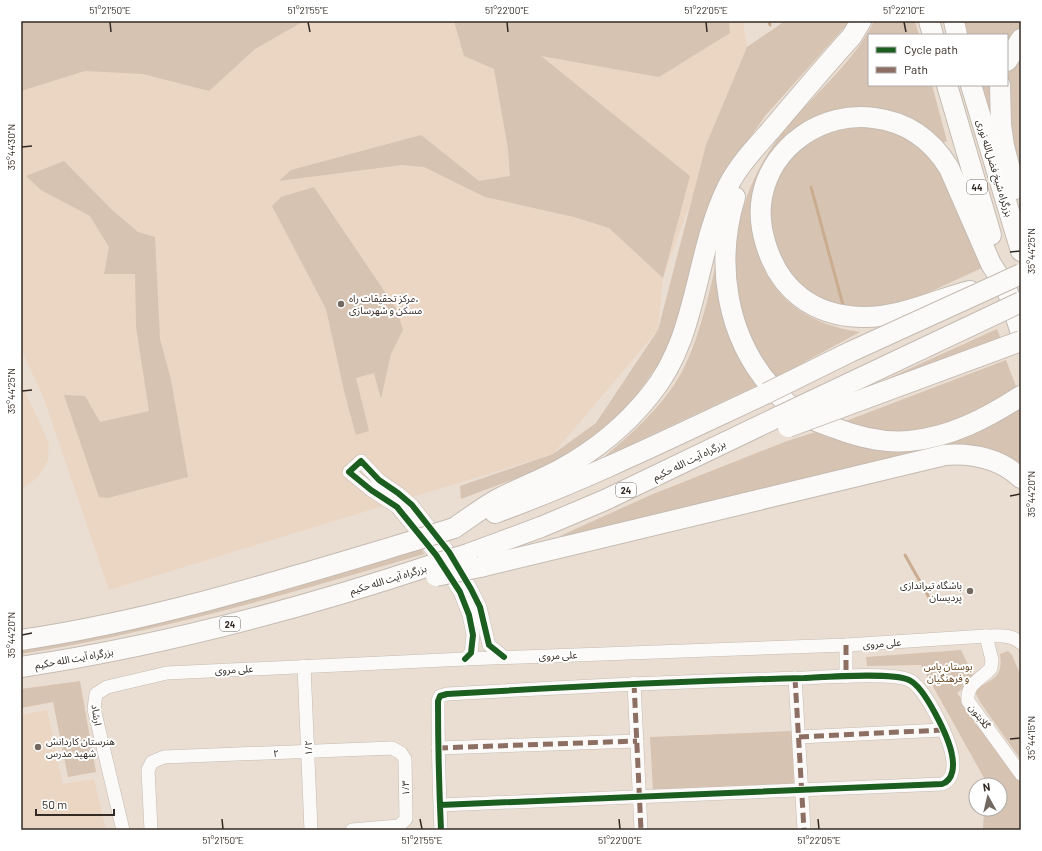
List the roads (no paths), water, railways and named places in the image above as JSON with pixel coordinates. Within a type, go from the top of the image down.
[{"type":"highway","points":[[454,528],[497,499],[555,472],[582,456],[621,426],[654,391],[672,363],[682,339],[704,256],[719,207],[729,185],[757,146],[852,36],[861,21]]},
{"type":"highway","points":[[929,21],[933,34]]},
{"type":"highway","points":[[954,21],[957,34]]},
{"type":"highway","points":[[1008,58],[1021,39]]},
{"type":"highway","name":"44","points":[[947,86],[1006,293],[1021,333]]},
{"type":"highway","name":"بزرگراه شیخ فضل‌الله نوری","points":[[971,86],[1020,248]]},
{"type":"highway","points":[[1000,86],[1001,125],[1004,146],[1018,200],[1020,248]]},
{"type":"highway","points":[[866,117],[886,120],[908,127],[927,139],[940,153],[949,168],[991,264],[1006,293],[953,296],[886,316],[839,316],[805,302],[783,282],[775,268],[763,234],[761,213],[762,196],[767,180],[775,165],[786,150],[802,135],[819,126],[847,118],[866,117]]},
{"type":"highway","points":[[757,146],[735,198],[728,231],[726,260],[728,295],[736,327],[751,360],[765,380],[782,399],[802,415],[842,431],[885,440],[908,441],[934,437],[953,431],[993,414],[1021,396]]},
{"type":"highway","points":[[784,422],[1006,293],[1021,274]]},
{"type":"highway","points":[[21,640],[103,625],[237,593],[454,528],[536,498],[596,472],[767,394],[850,352],[1006,293]]},
{"type":"highway","points":[[784,422],[1021,341]]},
{"type":"highway","name":"بزرگراه آیت الله حکیم","points":[[21,667],[63,661],[207,631],[365,587],[474,561],[541,527],[784,422]]},
{"type":"highway","points":[[474,561],[944,455],[964,454],[991,459],[1003,465],[1021,478]]},
{"type":"street","points":[[465,658],[472,653],[473,635],[469,615],[460,592],[436,555],[397,507],[375,485],[398,493],[412,505],[449,552],[472,589],[480,607],[489,645],[504,657]]},
{"type":"street","name":"علی مروی","points":[[96,694],[107,687],[168,673],[465,658],[846,645],[986,636],[1007,636],[1017,639],[1021,643]]},
{"type":"street","name":"گلابتون","points":[[986,636],[992,660],[991,668],[987,674],[976,681],[968,690],[968,701],[1021,774]]},
{"type":"street","points":[[846,645],[846,677]]},
{"type":"street","name":"۱/۲","points":[[304,666],[311,830]]},
{"type":"street","points":[[440,805],[802,790],[946,782],[951,775],[953,758],[942,730],[926,698],[912,681],[899,678],[846,677],[634,683],[443,695],[438,701],[438,748],[440,805],[441,830]]},
{"type":"street","points":[[795,678],[804,830]]},
{"type":"street","points":[[634,683],[641,830]]},
{"type":"street","name":"ارشاد","points":[[96,694],[94,709],[123,830]]},
{"type":"street","points":[[799,737],[942,730]]},
{"type":"street","points":[[438,748],[637,741]]},
{"type":"street","name":"۲","points":[[151,830],[148,770],[152,762],[164,756],[392,748],[400,752]]},
{"type":"street","name":"۱/۳","points":[[352,830],[399,826],[406,819],[405,759],[400,752]]},
{"type":"waterway","points":[[769,21],[770,25]]},
{"type":"waterway","points":[[811,187],[843,305]]},
{"type":"waterway","points":[[905,555],[931,601]]},
{"type":"place","name":"مرکز تحقیقات راه، مسکن و شهرسازی","points":[[341,304]]},
{"type":"place","name":"باشگاه تیراندازی پردیسان","points":[[970,591]]},
{"type":"place","name":"هنرستان کاردانش شهید مدرس","points":[[38,747]]},
{"type":"park label","name":"بوستان پاس و فرهنگیان","points":[[948,672]]}]
